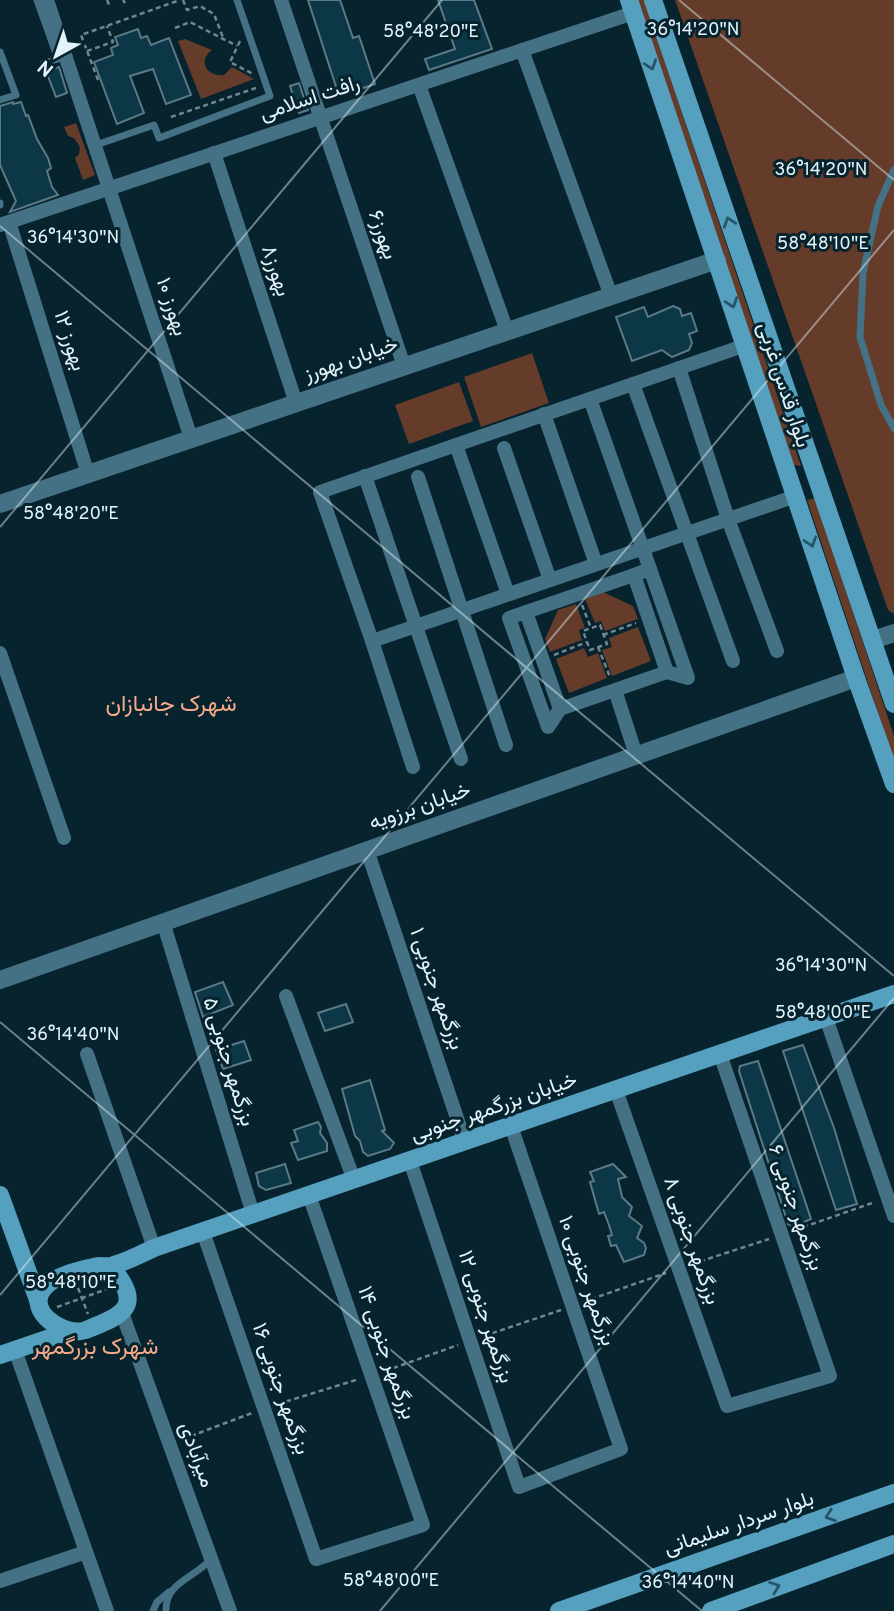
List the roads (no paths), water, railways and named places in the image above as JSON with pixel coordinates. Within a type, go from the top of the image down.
[{"type":"main road","name":"بلوار قدس غربی","points":[[653,0],[894,704]]},
{"type":"main road","name":"بلوار قدس غربی","points":[[631,6],[894,784]]},
{"type":"main road","points":[[794,490],[816,475]]},
{"type":"main road","name":"خیابان بزرگمهر جنوبی","points":[[7,1352],[31,1335],[41,1308],[43,1289],[72,1273],[100,1266],[111,1267],[154,1248],[894,994]]},
{"type":"main road","points":[[0,1195],[41,1308],[57,1325],[80,1332],[111,1321],[122,1312],[128,1297],[123,1283],[111,1267]]},
{"type":"main road","points":[[7,1352],[70,1331]]},
{"type":"main road","name":"بلوار سردار سلیمانی","points":[[559,1611],[894,1493]]},
{"type":"main road","points":[[711,1611],[894,1544]]},
{"type":"street","name":"بهورز ۱۰","points":[[47,0],[191,438]]},
{"type":"street","name":"بهورز۶","points":[[281,0],[404,366]]},
{"type":"street","name":"رافت اسلامی","points":[[4,223],[522,50],[631,6]]},
{"type":"street","points":[[522,50],[611,296]]},
{"type":"street","points":[[419,85],[507,331]]},
{"type":"street","name":"بهورز۸","points":[[214,153],[296,403]]},
{"type":"street","name":"بهورز ۱۲","points":[[4,223],[88,474]]},
{"type":"street","name":"خیابان بهورز","points":[[0,504],[717,260]]},
{"type":"street","points":[[413,767],[320,492],[746,345]]},
{"type":"street","points":[[679,368],[728,519],[777,651]]},
{"type":"street","points":[[633,384],[733,661]]},
{"type":"street","points":[[590,399],[643,548],[688,678],[667,672],[560,709],[548,727],[509,618],[650,569]]},
{"type":"street","points":[[544,414],[596,564]]},
{"type":"street","points":[[456,445],[508,594]]},
{"type":"street","points":[[504,448],[550,580]]},
{"type":"street","points":[[366,476],[461,759]]},
{"type":"street","points":[[418,477],[506,745]]},
{"type":"street","points":[[372,641],[728,519],[794,490]]},
{"type":"street","points":[[634,575],[667,672]]},
{"type":"street","points":[[526,612],[560,709]]},
{"type":"street","points":[[873,640],[894,633]]},
{"type":"street","points":[[0,653],[7,695],[64,838]]},
{"type":"street","name":"خیابان برزویه","points":[[0,979],[856,678]]},
{"type":"street","points":[[615,690],[636,755]]},
{"type":"street","name":"بزرگمهر جنوبی ۱","points":[[367,850],[465,1142]]},
{"type":"street","name":"بزرگمهر جنوبی ۵","points":[[163,922],[254,1214]]},
{"type":"street","points":[[286,996],[354,1180]]},
{"type":"street","points":[[826,1018],[894,1216]]},
{"type":"street","points":[[87,1054],[154,1248]]},
{"type":"street","name":"بزرگمهر جنوبی ۶","points":[[720,1054],[830,1376],[727,1406]]},
{"type":"street","name":"بزرگمهر جنوبی ۸","points":[[616,1090],[727,1406]]},
{"type":"street","name":"بزرگمهر جنوبی ۱۰","points":[[511,1126],[621,1449],[519,1487]]},
{"type":"street","name":"بزرگمهر جنوبی ۱۲","points":[[410,1161],[519,1487]]},
{"type":"street","name":"بزرگمهر جنوبی ۱۴","points":[[309,1195],[423,1525],[316,1559]]},
{"type":"street","name":"بزرگمهر جنوبی ۱۶","points":[[203,1231],[316,1559]]},
{"type":"street","name":"میرآبادی","points":[[122,1312],[230,1611]]},
{"type":"street","points":[[7,1352],[107,1611]]},
{"type":"street","points":[[0,1581],[86,1552]]},
{"type":"lane","points":[[37,0],[58,59],[44,63]]},
{"type":"lane","points":[[96,145],[154,125],[159,138],[270,96],[237,0]]},
{"type":"lane","points":[[0,52],[16,94],[0,100]]},
{"type":"lane","points":[[894,170],[878,206],[863,273],[860,337],[881,405],[894,428]]},
{"type":"lane","points":[[153,1611],[156,1602],[211,1559]]},
{"type":"lane","points":[[166,1611],[169,1592]]},
{"type":"district","name":"شهرک جانبازان","points":[[171,705]]},
{"type":"district","name":"شهرک بزرگمهر","points":[[95,1348]]}]
